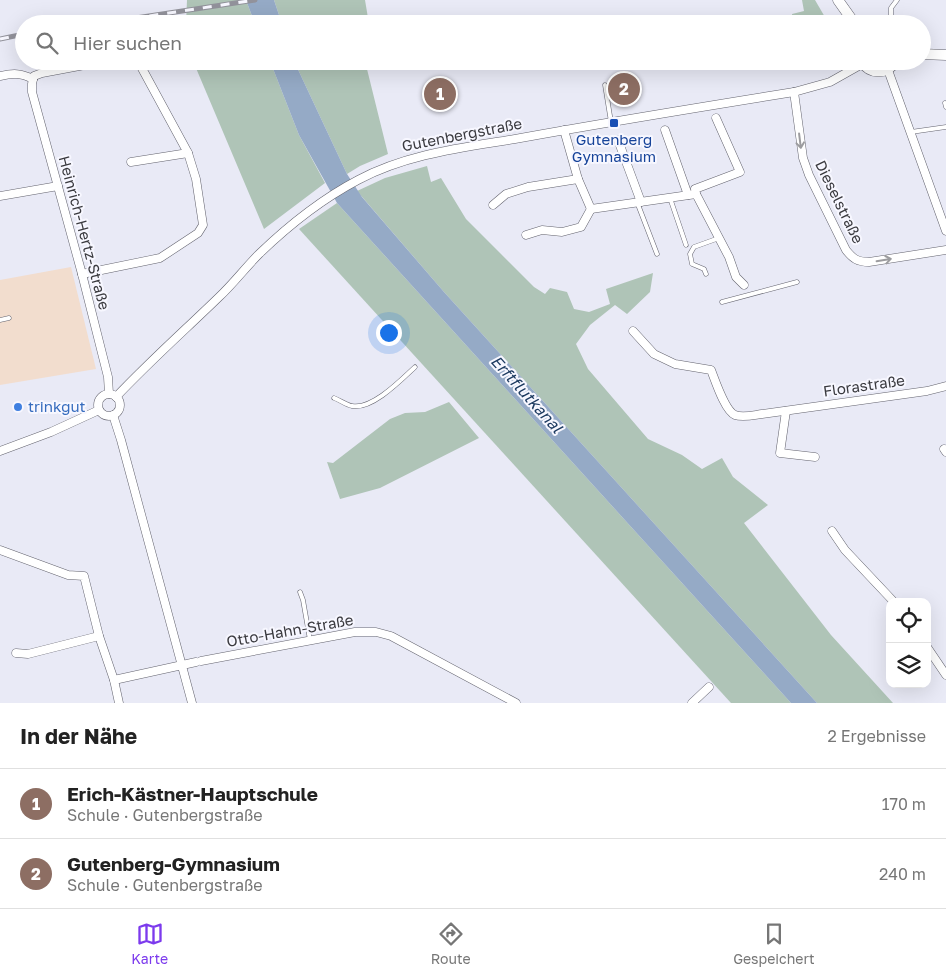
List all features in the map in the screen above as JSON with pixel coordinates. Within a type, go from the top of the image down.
[{"type":"street","points":[[838,0],[849,15]]},
{"type":"street","points":[[931,54],[946,55]]},
{"type":"street","points":[[0,76],[23,74],[33,79],[34,76],[42,73],[58,70]]},
{"type":"street","points":[[82,274],[160,258],[198,233],[203,225],[196,179],[188,152],[143,70]]},
{"type":"street","name":"Gutenbergstraße","points":[[113,396],[221,295],[259,254],[294,223],[329,197],[389,165],[420,156],[564,130],[794,92],[830,82],[850,70]]},
{"type":"street","points":[[868,70],[875,72],[888,70],[946,231]]},
{"type":"street","name":"Heinrich-Hertz-Straße","points":[[33,79],[32,92],[113,396]]},
{"type":"street","name":"Dieselstraße","points":[[794,92],[803,158],[809,176],[846,250],[852,258],[859,262],[869,262],[946,250]]},
{"type":"street","points":[[591,210],[692,194],[695,189],[740,172],[716,118]]},
{"type":"street","points":[[564,130],[578,179],[591,210]]},
{"type":"street","points":[[665,130],[692,194],[719,238],[729,257],[736,277],[744,285]]},
{"type":"street","points":[[618,140],[639,202]]},
{"type":"street","points":[[131,162],[188,152]]},
{"type":"street","points":[[493,205],[506,194],[528,187],[578,179]]},
{"type":"street","points":[[0,196],[58,186]]},
{"type":"street","points":[[526,235],[542,230],[562,232],[581,227],[591,210]]},
{"type":"street","name":"Florastraße","points":[[633,331],[654,354],[675,364],[711,370],[728,408],[734,414],[746,416],[786,411],[928,391],[946,386]]},
{"type":"street","points":[[102,396],[113,396],[119,407],[118,411],[113,415],[106,416],[99,410],[100,399],[102,396]]},
{"type":"street","points":[[0,451],[51,432],[99,410]]},
{"type":"street","points":[[786,411],[780,453],[815,457]]},
{"type":"street","points":[[113,415],[183,664],[192,703]]},
{"type":"street","points":[[832,531],[845,550],[890,598]]},
{"type":"street","points":[[0,550],[68,575],[84,576],[119,703]]},
{"type":"street","name":"Otto-Hahn-Straße","points":[[114,680],[183,664],[310,640],[355,632],[376,632],[392,636],[516,703]]},
{"type":"street","points":[[16,653],[28,654],[99,636]]},
{"type":"street","points":[[931,654],[946,675]]},
{"type":"street","points":[[692,703],[709,687]]},
{"type":"lane","points":[[891,15],[891,8],[897,0]]},
{"type":"lane","points":[[604,85],[611,122]]},
{"type":"lane","points":[[946,102],[946,107]]},
{"type":"lane","points":[[911,132],[946,127]]},
{"type":"lane","points":[[670,198],[686,245]]},
{"type":"lane","points":[[639,202],[657,254]]},
{"type":"lane","points":[[706,274],[704,269],[692,264],[690,254],[694,247],[719,238]]},
{"type":"lane","points":[[722,302],[797,282]]},
{"type":"lane","points":[[744,285],[747,296]]},
{"type":"lane","points":[[0,320],[8,318]]},
{"type":"lane","points":[[334,398],[352,406],[361,406],[390,390],[415,367]]},
{"type":"lane","points":[[300,592],[310,640]]},
{"type":"shaded area","points":[[71,267],[96,369],[0,385],[0,280]]},
{"type":"green space","points":[[187,0],[246,0],[252,15],[186,15]]},
{"type":"green space","points":[[274,0],[365,0],[368,15],[279,15]]},
{"type":"green space","points":[[802,0],[815,0],[824,15],[792,15],[804,11]]},
{"type":"green space","points":[[197,70],[274,70],[299,135],[325,183],[264,229]]},
{"type":"green space","points":[[298,70],[367,70],[388,154],[347,174]]},
{"type":"green space","points":[[427,166],[431,182],[441,178],[466,219],[534,287],[545,294],[550,288],[567,292],[574,309],[589,312],[610,304],[606,289],[653,273],[650,292],[627,314],[615,305],[590,325],[576,344],[588,369],[648,439],[682,455],[702,469],[722,458],[733,477],[768,505],[744,523],[831,635],[893,703],[817,703],[444,292],[357,191],[385,178]]},
{"type":"green space","points":[[337,203],[791,703],[731,703],[299,229]]},
{"type":"green space","points":[[449,402],[479,438],[380,488],[340,499],[327,462],[333,463],[390,419],[405,413],[425,412]]},
{"type":"water","points":[[246,0],[274,0],[279,15],[252,15]]},
{"type":"water","name":"Erftflutkanal","points":[[274,70],[298,70],[347,174],[362,197],[444,292],[817,703],[791,703],[337,203],[299,135]]},
{"type":"railway","points":[[156,15],[255,0]]},
{"type":"railway","points":[[0,39],[15,36]]},
{"type":"place","name":"Gutenberg-Gymnasium","points":[[624,89]]},
{"type":"place","name":"Erich-Kästner-Hauptschule","points":[[440,94]]},
{"type":"place","name":"Gutenberg Gymnasium","points":[[614,123]]},
{"type":"place","name":"trinkgut","points":[[18,407]]}]
